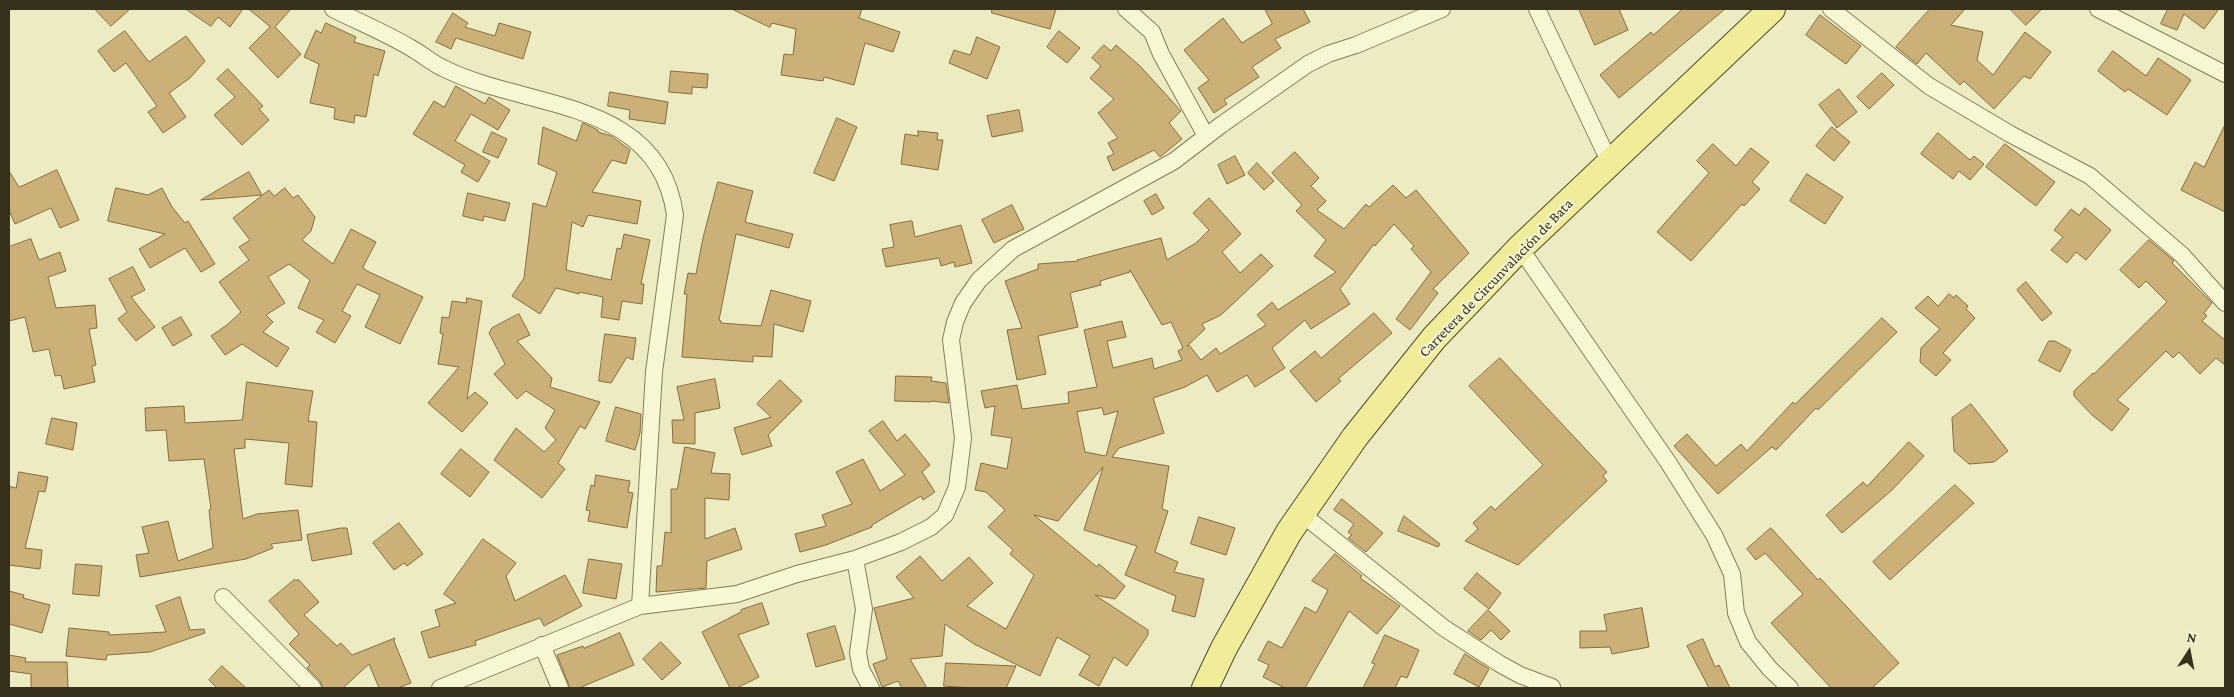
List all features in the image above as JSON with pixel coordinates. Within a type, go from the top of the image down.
[{"type":"main road","name":"Carretera de Circunvalación de Bata","points":[[1205,688],[1233,632],[1289,532],[1355,437],[1434,338],[1520,248],[1772,9]]},
{"type":"street","points":[[333,9],[412,48],[443,68],[482,83],[598,116],[628,135],[645,149],[659,166],[672,195],[675,215],[654,372],[640,606]]},
{"type":"street","points":[[1126,9],[1152,32],[1206,136]]},
{"type":"street","points":[[440,688],[640,606],[737,594],[797,574],[855,559],[901,542],[931,526],[945,515],[952,501],[960,469],[963,438],[951,340],[955,322],[963,303],[979,280],[1013,249],[1140,182],[1174,161],[1308,64],[1328,54],[1356,45],[1442,9]]},
{"type":"street","points":[[1537,9],[1610,163]]},
{"type":"street","points":[[1831,9],[1929,86],[2010,134],[2090,176],[2182,255],[2225,303]]},
{"type":"street","points":[[2098,9],[2225,74]]},
{"type":"street","points":[[1520,248],[1668,462],[1714,534],[1732,574],[1736,613],[1748,642],[1770,669],[1790,688]]},
{"type":"street","points":[[1302,514],[1444,628],[1520,675],[1552,687]]},
{"type":"street","points":[[855,559],[864,609],[858,653],[861,669],[871,688]]},
{"type":"street","points":[[223,597],[313,688]]},
{"type":"street","points":[[542,645],[560,688]]},
{"type":"building","points":[[95,9],[130,9],[111,26]]},
{"type":"building","points":[[186,9],[243,9],[230,27],[218,17],[211,26]]},
{"type":"building","points":[[249,9],[291,9],[275,27],[301,54],[278,78],[249,48],[270,27]]},
{"type":"building","points":[[732,9],[862,9],[859,18],[900,32],[893,52],[865,43],[854,85],[824,77],[823,81],[781,75],[784,54],[793,55],[796,29],[772,23],[770,27]]},
{"type":"building","points":[[992,9],[1056,9],[1050,29],[992,13]]},
{"type":"building","points":[[1265,9],[1303,9],[1310,22],[1275,39],[1281,48],[1252,67],[1259,77],[1224,100],[1227,104],[1214,113],[1198,88],[1209,80],[1184,50],[1223,18],[1242,43],[1272,24]]},
{"type":"building","points":[[1579,9],[1619,9],[1628,30],[1595,45]]},
{"type":"building","points":[[1683,9],[1725,9],[1619,98],[1600,75],[1651,32],[1653,35]]},
{"type":"building","points":[[1930,9],[1965,9],[1951,25],[1983,32],[1977,60],[1993,75],[2025,32],[2051,52],[2030,79],[2024,76],[1994,109],[1964,81],[1960,85],[1926,53],[1917,64],[1896,47]]},
{"type":"building","points":[[2010,9],[2042,9],[2026,25]]},
{"type":"building","points":[[2168,9],[2219,9],[2204,29],[2184,14],[2177,30],[2161,24]]},
{"type":"building","points":[[453,13],[468,23],[465,27],[495,36],[499,23],[531,32],[523,59],[456,38],[451,49],[436,42]]},
{"type":"building","points":[[1820,15],[1861,46],[1846,64],[1806,35]]},
{"type":"building","points":[[326,23],[356,37],[354,42],[385,51],[378,76],[374,74],[366,117],[355,115],[354,123],[334,119],[335,108],[310,103],[319,64],[304,57],[316,30],[321,33]]},
{"type":"building","points":[[125,31],[149,62],[186,36],[205,61],[190,78],[169,93],[186,117],[163,133],[148,112],[157,106],[126,63],[114,72],[98,51]]},
{"type":"building","points":[[1059,31],[1080,48],[1067,63],[1047,47]]},
{"type":"building","points":[[977,37],[1000,47],[987,79],[949,63],[954,50],[970,55]]},
{"type":"building","points":[[1104,45],[1111,51],[1116,45],[1140,66],[1181,111],[1169,123],[1182,139],[1160,157],[1154,150],[1113,171],[1107,157],[1114,154],[1108,143],[1118,138],[1098,113],[1114,99],[1090,78],[1101,66],[1092,58]]},
{"type":"building","points":[[2113,51],[2146,76],[2158,58],[2191,80],[2167,115],[2128,89],[2125,92],[2098,71]]},
{"type":"building","points":[[228,69],[263,106],[259,109],[269,120],[242,145],[214,115],[235,97],[217,79]]},
{"type":"building","points":[[671,71],[708,74],[707,88],[692,87],[692,94],[669,92]]},
{"type":"building","points":[[1882,73],[1894,85],[1869,109],[1857,97]]},
{"type":"building","points":[[456,86],[485,104],[489,97],[510,110],[498,130],[471,114],[455,141],[490,161],[478,182],[461,172],[465,165],[413,134],[434,101],[444,107]]},
{"type":"building","points":[[1839,89],[1857,112],[1837,128],[1819,105]]},
{"type":"building","points":[[610,92],[668,102],[665,124],[629,119],[630,110],[608,106]]},
{"type":"building","points":[[1019,110],[1023,131],[992,137],[987,116]]},
{"type":"building","points":[[837,118],[857,127],[834,181],[814,173]]},
{"type":"building","points":[[583,123],[598,130],[598,132],[611,136],[630,150],[626,164],[612,160],[592,192],[641,201],[637,224],[588,215],[583,227],[572,222],[566,270],[611,280],[617,248],[621,249],[624,234],[650,240],[641,284],[644,284],[642,304],[622,301],[619,320],[601,317],[603,297],[579,292],[579,294],[556,288],[540,314],[512,296],[524,278],[533,203],[546,207],[557,172],[538,164],[543,127],[576,141]]},
{"type":"building","points":[[2225,125],[2225,212],[2181,190],[2195,162],[2204,167]]},
{"type":"building","points":[[1832,127],[1850,142],[1834,161],[1816,146]]},
{"type":"building","points":[[918,131],[938,133],[937,140],[943,140],[938,170],[901,164],[905,134],[918,136]]},
{"type":"building","points":[[492,132],[507,139],[498,158],[483,152]]},
{"type":"building","points":[[1938,133],[1970,160],[1974,156],[1984,164],[1970,180],[1959,171],[1953,179],[1921,154]]},
{"type":"building","points":[[1713,144],[1736,166],[1751,148],[1769,162],[1752,182],[1760,189],[1744,206],[1742,204],[1691,261],[1657,232],[1709,173],[1697,161]]},
{"type":"building","points":[[2005,144],[2055,182],[2036,206],[1986,167]]},
{"type":"building","points":[[1295,152],[1319,178],[1311,186],[1326,201],[1317,210],[1344,229],[1366,204],[1369,207],[1393,185],[1406,198],[1416,190],[1469,253],[1433,289],[1438,293],[1410,330],[1396,319],[1431,272],[1411,249],[1414,246],[1394,224],[1375,246],[1374,244],[1340,289],[1350,304],[1311,329],[1305,320],[1272,348],[1285,368],[1255,387],[1247,375],[1217,392],[1207,375],[1185,387],[1153,398],[1164,433],[1119,448],[1112,457],[1169,466],[1162,509],[1168,511],[1155,552],[1178,562],[1174,572],[1204,579],[1195,617],[1172,611],[1176,596],[1125,575],[1137,546],[1084,530],[1103,467],[1058,521],[1034,515],[1097,567],[1099,564],[1125,586],[1115,599],[1095,595],[1148,630],[1148,635],[1127,666],[1114,657],[1099,686],[1079,675],[1090,656],[1057,637],[1040,676],[974,644],[945,624],[942,656],[910,659],[927,688],[902,688],[898,681],[882,687],[873,664],[887,659],[874,608],[914,598],[896,577],[920,556],[942,581],[969,557],[993,583],[967,606],[1006,629],[1034,575],[1010,554],[1013,550],[988,527],[1005,510],[986,492],[975,490],[981,463],[1007,469],[1012,438],[991,435],[995,406],[985,408],[981,391],[1017,385],[1022,409],[1069,403],[1068,392],[1097,387],[1084,330],[1122,321],[1126,337],[1107,341],[1113,368],[1152,358],[1154,369],[1182,360],[1178,351],[1183,348],[1171,322],[1162,325],[1130,270],[1130,272],[1100,281],[1101,285],[1070,293],[1078,327],[1038,336],[1046,374],[1017,380],[1007,330],[1022,328],[1005,281],[1038,269],[1038,264],[1078,261],[1161,238],[1167,260],[1196,243],[1209,230],[1193,213],[1209,198],[1241,234],[1222,252],[1240,273],[1261,254],[1273,266],[1221,315],[1202,324],[1205,329],[1187,346],[1189,345],[1201,360],[1216,348],[1220,354],[1266,325],[1257,315],[1272,302],[1278,310],[1336,272],[1314,256],[1326,240],[1296,211],[1302,205],[1272,173]],"holes":[[[1102,408],[1104,415],[1118,411],[1106,456],[1085,452],[1077,412]]]},
{"type":"building","points":[[1235,156],[1245,175],[1227,184],[1218,165]]},
{"type":"building","points":[[1257,163],[1274,181],[1264,190],[1248,173]]},
{"type":"building","points":[[57,170],[79,220],[60,228],[51,208],[15,224],[9,210],[9,171],[19,187]]},
{"type":"building","points":[[249,172],[262,195],[201,200]]},
{"type":"building","points":[[1807,174],[1843,197],[1825,224],[1790,201]]},
{"type":"building","points":[[718,182],[753,191],[745,222],[793,234],[789,248],[736,234],[719,320],[721,323],[761,326],[771,290],[811,301],[803,332],[774,324],[772,357],[753,356],[753,362],[682,357],[687,294],[684,294],[688,273],[696,274],[703,238]]},
{"type":"building","points":[[116,188],[148,195],[162,188],[172,207],[185,223],[188,221],[215,264],[201,272],[185,248],[150,268],[139,249],[165,234],[108,221]]},
{"type":"building","points":[[285,188],[293,198],[298,195],[315,217],[311,231],[302,240],[333,264],[351,229],[376,242],[363,267],[365,270],[423,297],[400,344],[365,327],[380,295],[357,284],[342,311],[351,316],[335,343],[316,332],[324,320],[298,308],[310,280],[289,264],[268,277],[285,303],[266,315],[273,322],[263,332],[289,348],[277,367],[242,344],[225,355],[211,336],[241,312],[219,282],[249,260],[239,247],[250,240],[233,218],[269,190],[274,196]]},
{"type":"building","points":[[468,193],[510,203],[505,221],[484,216],[483,221],[463,216]]},
{"type":"building","points":[[1156,194],[1164,208],[1152,215],[1144,201]]},
{"type":"building","points":[[1012,205],[1024,229],[994,243],[982,220]]},
{"type":"building","points":[[2085,208],[2111,230],[2086,260],[2076,252],[2067,263],[2051,250],[2063,237],[2054,230],[2071,209],[2079,215]]},
{"type":"building","points":[[912,221],[915,237],[961,225],[972,263],[955,267],[954,262],[941,266],[939,258],[886,267],[882,249],[894,247],[890,225]]},
{"type":"building","points":[[31,239],[39,260],[60,252],[66,271],[48,277],[56,308],[95,305],[97,328],[89,329],[96,365],[92,366],[95,382],[64,389],[61,375],[55,376],[49,349],[33,352],[25,317],[9,321],[9,247]]},
{"type":"building","points":[[2149,240],[2174,261],[2172,263],[2212,303],[2204,313],[2207,316],[2202,321],[2225,340],[2225,365],[2216,358],[2200,374],[2179,352],[2173,358],[2166,351],[2117,400],[2129,409],[2112,431],[2092,415],[2074,396],[2074,391],[2094,374],[2167,302],[2146,281],[2139,288],[2120,270]]},
{"type":"building","points":[[133,267],[145,290],[131,297],[155,327],[136,341],[118,319],[127,312],[109,279]]},
{"type":"building","points":[[2026,282],[2052,313],[2042,321],[2017,290]]},
{"type":"building","points":[[1949,294],[1954,298],[1956,295],[1968,306],[1966,309],[1975,318],[1943,353],[1951,360],[1936,376],[1920,362],[1921,348],[1940,329],[1915,308],[1928,296],[1938,306]]},
{"type":"building","points":[[467,298],[482,301],[467,399],[475,392],[488,403],[462,432],[428,403],[459,367],[438,364],[443,334],[440,333],[442,317],[449,318],[452,301],[466,303]]},
{"type":"building","points":[[1374,313],[1392,333],[1338,379],[1341,381],[1316,402],[1290,371],[1315,351],[1321,358]]},
{"type":"building","points":[[519,314],[530,335],[517,341],[552,378],[550,387],[600,402],[585,429],[580,426],[558,463],[565,469],[542,498],[494,460],[516,428],[544,452],[556,440],[545,428],[555,410],[526,391],[517,399],[494,374],[505,364],[489,333],[492,328]]},
{"type":"building","points":[[181,317],[192,335],[173,346],[162,328]]},
{"type":"building","points":[[1882,318],[1897,332],[1818,410],[1816,408],[1776,450],[1772,447],[1718,494],[1674,446],[1687,434],[1716,466],[1741,444],[1747,451],[1793,402],[1795,404]]},
{"type":"building","points":[[605,334],[636,338],[633,360],[627,357],[611,383],[599,381]]},
{"type":"building","points":[[2049,341],[2055,341],[2071,350],[2060,372],[2039,361]]},
{"type":"building","points":[[1500,358],[1607,472],[1603,476],[1607,481],[1518,565],[1465,541],[1478,529],[1473,523],[1491,506],[1495,510],[1543,465],[1469,386]]},
{"type":"building","points":[[896,376],[932,377],[931,381],[946,383],[949,403],[895,401]]},
{"type":"building","points":[[715,379],[720,408],[695,413],[695,444],[673,443],[672,420],[684,420],[677,387]]},
{"type":"building","points":[[780,380],[802,401],[768,435],[772,446],[742,455],[734,428],[771,417],[757,404]]},
{"type":"building","points":[[247,382],[313,391],[308,421],[317,422],[312,487],[285,484],[289,443],[245,439],[245,448],[234,449],[243,519],[257,514],[298,510],[302,540],[271,544],[273,548],[246,559],[140,577],[136,555],[149,553],[142,527],[168,521],[178,561],[213,548],[209,510],[211,509],[204,459],[169,461],[166,430],[146,431],[145,408],[184,406],[185,423],[242,420]]},
{"type":"building","points":[[1971,404],[2008,451],[1994,462],[1969,464],[1954,451],[1952,418]]},
{"type":"building","points":[[616,407],[641,414],[640,433],[635,450],[606,441]]},
{"type":"building","points":[[52,418],[77,423],[73,450],[46,444]]},
{"type":"building","points":[[883,421],[897,441],[905,434],[930,465],[922,472],[935,492],[923,500],[921,496],[872,525],[872,527],[826,545],[800,552],[795,534],[826,526],[822,515],[852,504],[836,472],[863,459],[880,491],[905,475],[869,431]]},
{"type":"building","points":[[1909,442],[1924,456],[1892,490],[1842,533],[1826,515],[1863,482],[1867,486]]},
{"type":"building","points":[[685,447],[715,453],[711,473],[730,474],[729,500],[705,498],[705,539],[735,528],[742,549],[707,561],[706,588],[656,592],[657,566],[662,566],[665,532],[671,533],[671,489],[677,489]]},
{"type":"building","points":[[461,449],[489,472],[470,497],[441,474]]},
{"type":"building","points":[[19,472],[48,477],[45,492],[39,491],[25,548],[42,550],[40,569],[9,565],[9,486],[16,488]]},
{"type":"building","points":[[596,475],[630,481],[628,492],[633,493],[627,528],[588,521],[590,511],[586,510],[591,485],[594,486]]},
{"type":"building","points":[[1955,485],[1974,503],[1890,580],[1873,562]]},
{"type":"building","points":[[1342,499],[1383,533],[1366,552],[1348,538],[1352,535],[1348,532],[1354,524],[1334,510]]},
{"type":"building","points":[[1404,516],[1440,544],[1438,547],[1398,531]]},
{"type":"building","points":[[1199,517],[1235,528],[1226,555],[1191,544]]},
{"type":"building","points":[[399,523],[423,554],[407,566],[404,563],[394,570],[373,543]]},
{"type":"building","points":[[347,528],[352,554],[312,561],[307,535]]},
{"type":"building","points":[[1771,528],[1818,580],[1820,578],[1899,663],[1872,688],[1831,688],[1771,623],[1803,594],[1765,553],[1756,560],[1747,549]]},
{"type":"building","points":[[483,539],[516,563],[506,576],[515,601],[565,575],[582,606],[544,626],[540,618],[475,641],[476,645],[429,658],[421,632],[440,626],[435,610],[456,603],[444,594]]},
{"type":"building","points":[[1335,554],[1362,576],[1360,578],[1400,606],[1377,634],[1349,611],[1305,688],[1285,688],[1263,677],[1269,665],[1258,660],[1268,641],[1282,648],[1305,607],[1316,613],[1328,590],[1312,581]]},
{"type":"building","points":[[589,559],[622,564],[616,599],[583,593]]},
{"type":"building","points":[[76,564],[102,566],[99,596],[73,594]]},
{"type":"building","points":[[1477,573],[1501,593],[1489,609],[1464,589]]},
{"type":"building","points":[[294,580],[299,580],[319,602],[304,615],[337,646],[341,643],[352,655],[395,638],[394,641],[411,683],[398,688],[379,688],[369,664],[343,688],[323,688],[320,681],[307,668],[310,665],[289,644],[299,634],[269,601]]},
{"type":"building","points":[[9,591],[24,595],[23,598],[50,605],[42,633],[9,624]]},
{"type":"building","points":[[180,597],[190,630],[204,629],[205,633],[150,652],[107,655],[106,660],[66,656],[69,628],[109,632],[109,635],[166,632],[156,606]]},
{"type":"building","points":[[762,603],[769,624],[738,635],[759,677],[737,688],[730,688],[702,632],[741,612],[741,610]]},
{"type":"building","points":[[1642,608],[1649,647],[1612,654],[1610,647],[1580,648],[1580,631],[1607,631],[1604,615]]},
{"type":"building","points":[[1488,610],[1510,631],[1501,640],[1491,630],[1481,640],[1468,631]]},
{"type":"building","points":[[835,626],[845,659],[816,667],[807,634]]},
{"type":"building","points":[[620,633],[634,665],[579,688],[570,688],[557,655],[583,646],[584,648]]},
{"type":"building","points":[[1385,635],[1419,650],[1407,678],[1401,676],[1395,688],[1363,688],[1375,664],[1372,663]]},
{"type":"building","points":[[1703,639],[1715,667],[1719,665],[1730,688],[1709,688],[1687,646]]},
{"type":"building","points":[[661,642],[681,663],[662,680],[643,659]]},
{"type":"building","points":[[1465,654],[1489,669],[1479,687],[1454,674]]},
{"type":"building","points":[[9,655],[26,658],[25,662],[67,662],[68,688],[31,688],[31,674],[9,671]]},
{"type":"building","points":[[946,663],[1016,666],[1006,688],[971,688],[944,686]]},
{"type":"building","points":[[222,666],[246,688],[217,688],[209,680]]}]
